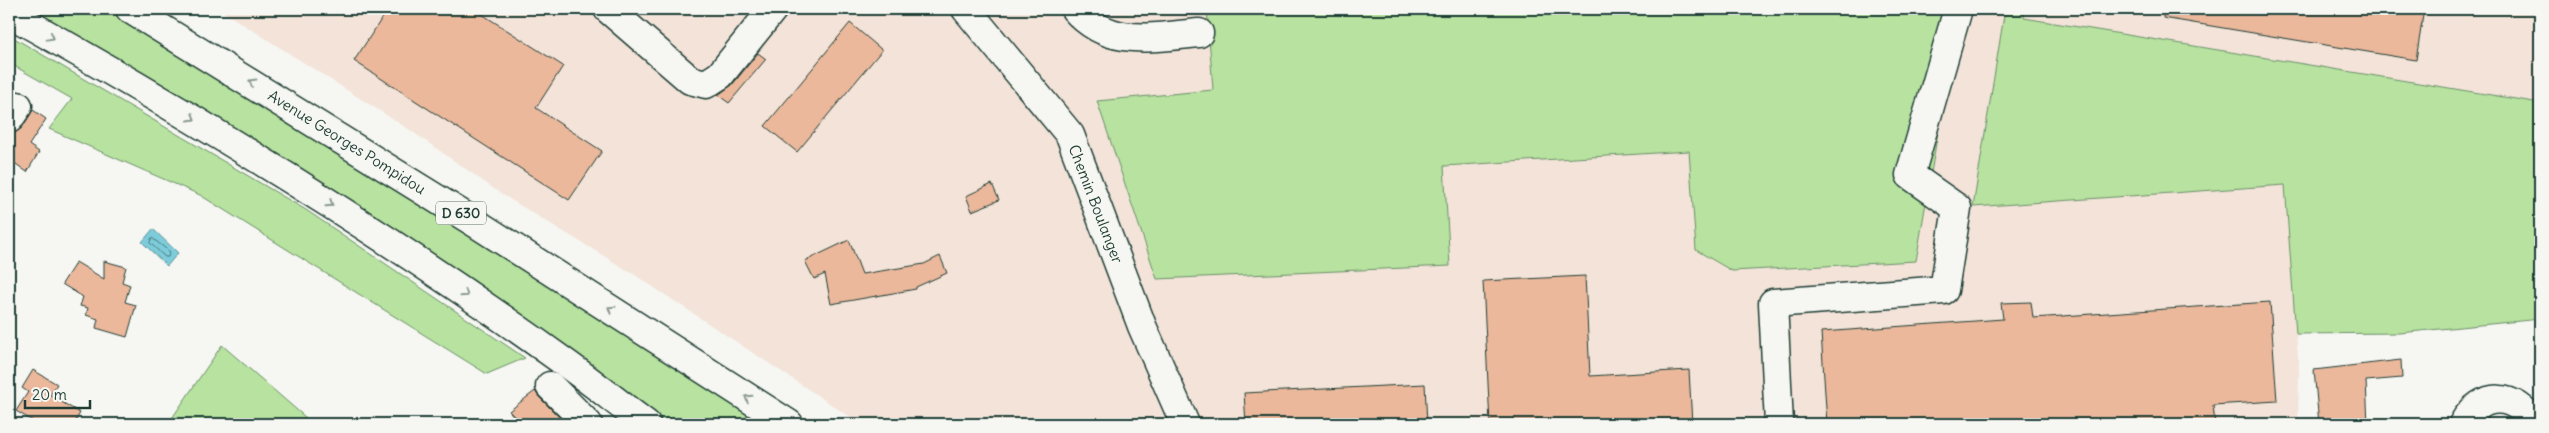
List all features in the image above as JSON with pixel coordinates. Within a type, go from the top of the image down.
[{"type":"main road","name":"Avenue Georges Pompidou","points":[[130,9],[474,222],[788,424]]},
{"type":"main road","points":[[608,9],[690,80],[706,84],[720,74],[773,9]]},
{"type":"main road","name":"Chemin Boulanger","points":[[966,9],[1070,135],[1142,326],[1185,424]]},
{"type":"main road","points":[[1075,9],[1086,22],[1108,33],[1136,39],[1199,33]]},
{"type":"main road","points":[[1779,424],[1773,303],[1944,290],[1957,208],[1910,175],[1958,9]]},
{"type":"main road","points":[[9,13],[126,79],[323,199],[565,362],[638,420]]},
{"type":"main road","points":[[550,386],[588,424]]},
{"type":"main road","points":[[2463,424],[2473,411],[2487,402],[2500,399],[2515,402],[2527,412],[2535,424]]},
{"type":"shaded area","points":[[219,9],[2540,9],[2540,103],[2024,18],[2282,137],[2299,372],[2298,424],[861,424],[632,273],[503,195],[410,130]]},
{"type":"green space","points":[[25,9],[105,9],[172,46],[769,424],[667,424],[560,346]]},
{"type":"green space","points":[[1207,9],[1959,9],[1916,261],[1732,271],[1696,250],[1689,151],[1444,166],[1450,266],[1157,279],[1097,101],[1213,90]]},
{"type":"green space","points":[[2005,9],[2025,9],[2024,18],[2540,103],[2540,319],[2400,333],[2296,334],[2285,185],[1973,207]]},
{"type":"green space","points":[[9,35],[306,210],[525,358],[487,374],[200,195],[49,129],[72,99],[9,63]]},
{"type":"green space","points":[[222,345],[313,424],[168,424]]},
{"type":"water","points":[[153,229],[178,253],[167,266],[142,242]]},
{"type":"building","points":[[388,9],[474,9],[563,66],[536,108],[602,151],[569,200],[354,61]]},
{"type":"building","points":[[2164,9],[2424,9],[2416,60],[2163,18]]},
{"type":"building","points":[[850,23],[882,50],[797,152],[765,126]]},
{"type":"building","points":[[758,53],[766,59],[729,103],[718,95],[732,85]]},
{"type":"building","points":[[33,110],[46,119],[29,145],[39,152],[27,172],[9,159],[9,136],[22,128]]},
{"type":"building","points":[[992,184],[999,200],[972,211],[966,196]]},
{"type":"building","points":[[849,240],[862,274],[924,264],[940,256],[947,273],[916,287],[916,289],[831,304],[825,274],[814,279],[805,261]]},
{"type":"building","points":[[104,261],[126,267],[122,282],[130,285],[125,302],[136,305],[127,337],[96,328],[98,319],[86,315],[88,308],[80,306],[83,297],[62,284],[76,262],[104,279]]},
{"type":"building","points":[[1585,276],[1590,376],[1689,370],[1692,424],[1490,424],[1483,281]]},
{"type":"building","points":[[2031,302],[2033,318],[2270,302],[2277,401],[2213,405],[2215,424],[1827,424],[1821,332],[2003,319],[2001,303]]},
{"type":"building","points":[[2401,360],[2402,378],[2366,381],[2368,424],[2319,424],[2314,370]]},
{"type":"building","points":[[33,370],[57,384],[50,395],[80,413],[74,424],[38,424],[16,411],[28,392],[22,388]]},
{"type":"building","points":[[1425,384],[1427,424],[1246,424],[1244,393]]},
{"type":"building","points":[[535,391],[566,424],[521,424],[509,411]]}]
